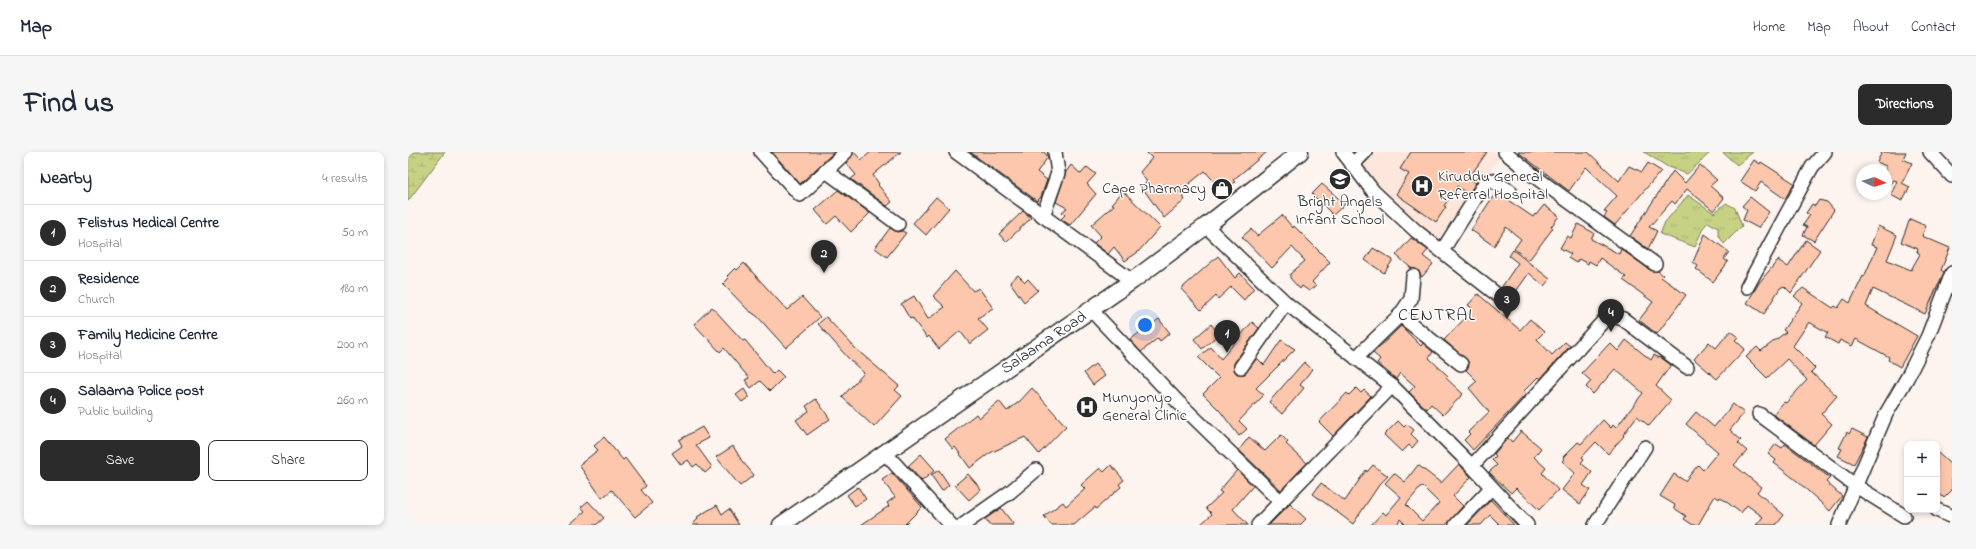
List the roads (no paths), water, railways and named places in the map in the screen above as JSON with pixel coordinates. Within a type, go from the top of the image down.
[{"type":"main road","name":"Salaama Road","points":[[780,525],[1132,282],[1206,226],[1294,154]]},
{"type":"street","points":[[761,152],[800,195],[846,152]]},
{"type":"street","points":[[956,152],[1132,282]]},
{"type":"street","points":[[1043,216],[1058,173],[1055,152]]},
{"type":"street","points":[[1343,152],[1373,191],[1416,231],[1500,297]]},
{"type":"street","points":[[1352,165],[1365,152]]},
{"type":"street","points":[[1505,152],[1534,176],[1655,264]]},
{"type":"street","points":[[1747,287],[1812,167],[1825,152]]},
{"type":"street","points":[[1930,152],[1952,175]]},
{"type":"street","points":[[826,171],[898,224]]},
{"type":"street","points":[[1442,251],[1485,183],[1491,180],[1510,191]]},
{"type":"street","points":[[1206,226],[1286,303],[1392,386],[1472,466],[1527,525]]},
{"type":"street","points":[[1839,525],[1886,414],[1907,378],[1928,336],[1952,273]]},
{"type":"street","points":[[1356,358],[1400,315],[1411,299],[1413,276]]},
{"type":"street","points":[[1241,367],[1286,303]]},
{"type":"street","points":[[1091,310],[1176,400],[1281,502]]},
{"type":"street","points":[[1400,315],[1462,364]]},
{"type":"street","points":[[1472,466],[1607,316],[1623,319],[1687,367]]},
{"type":"street","points":[[1258,525],[1392,386]]},
{"type":"street","points":[[1759,414],[1856,486],[1904,517]]},
{"type":"street","points":[[1595,525],[1645,447]]},
{"type":"street","points":[[884,452],[950,525]]},
{"type":"street","points":[[963,525],[1010,492],[1036,470]]},
{"type":"street","points":[[1456,525],[1491,488]]},
{"type":"street","points":[[1940,511],[1952,517]]},
{"type":"place","name":"Bright Angels Infant School","points":[[1340,179]]},
{"type":"place","name":"Kiruddu General Referral Hospital","points":[[1422,186]]},
{"type":"place","name":"Cape Pharmacy","points":[[1222,189]]},
{"type":"place","name":"Residence","points":[[824,273]]},
{"type":"place","name":"Family Medicine Centre","points":[[1507,319]]},
{"type":"place","name":"Salaama Police post","points":[[1611,332]]},
{"type":"place","name":"Felistus Medical Centre","points":[[1227,353]]},
{"type":"place","name":"Munyonyo General Clinic","points":[[1087,407]]},
{"type":"district","name":"CENTRAL","points":[[1437,316]]}]
